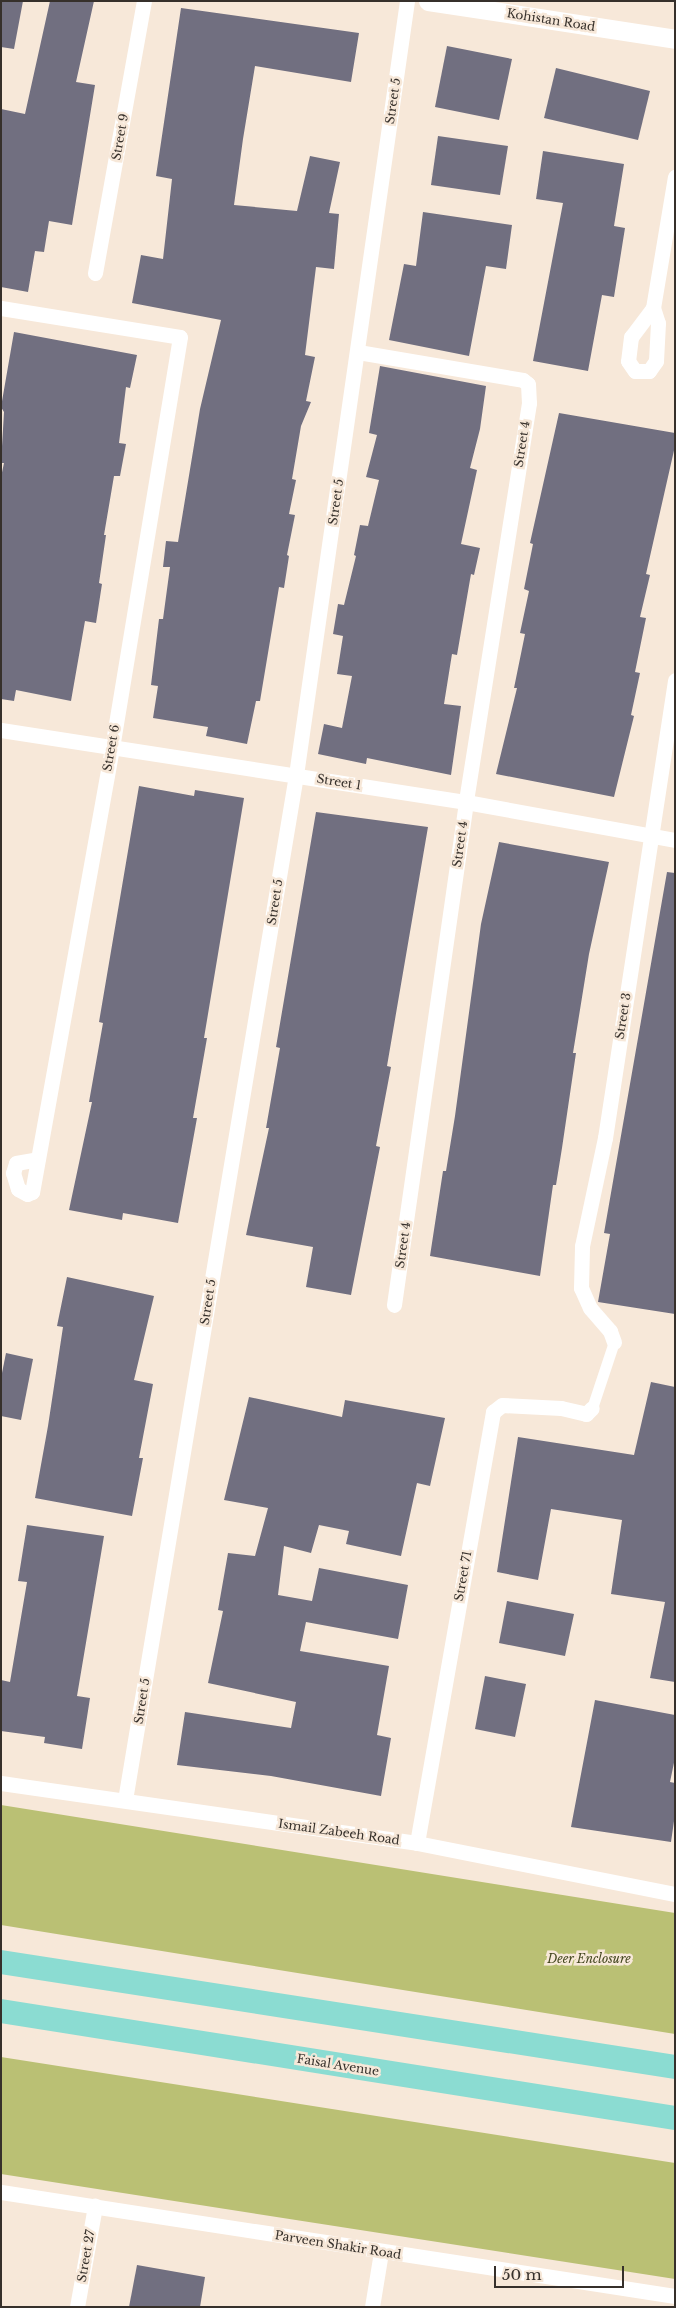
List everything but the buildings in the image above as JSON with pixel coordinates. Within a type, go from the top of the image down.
[{"type":"main road","points":[[1,1962],[675,2067]]},
{"type":"main road","name":"Faisal Avenue","points":[[1,2011],[675,2118]]},
{"type":"street","name":"Street 9","points":[[95,273],[144,1]]},
{"type":"street","name":"Street 5","points":[[125,1800],[296,775],[407,1]]},
{"type":"street","name":"Kohistan Road","points":[[428,1],[674,38]]},
{"type":"street","points":[[653,308],[675,177]]},
{"type":"street","name":"Street 6","points":[[1,308],[180,337],[112,748],[38,1159]]},
{"type":"street","name":"Street 4","points":[[358,352],[523,380],[528,384],[528,403],[466,802],[394,1305]]},
{"type":"street","name":"Street 3","points":[[614,1342],[610,1331],[590,1308],[581,1288],[582,1246],[606,1138],[675,680]]},
{"type":"street","name":"Street 1","points":[[1,730],[466,802],[675,840]]},
{"type":"street","points":[[592,1408],[614,1342]]},
{"type":"street","name":"Street 71","points":[[417,1844],[493,1412],[502,1405],[561,1408],[586,1414],[592,1408]]},
{"type":"street","name":"Ismail Zabeeh Road","points":[[1,1783],[417,1844],[675,1894]]},
{"type":"street","name":"Parveen Shakir Road","points":[[1,2192],[672,2299]]},
{"type":"street","name":"Street 27","points":[[77,2307],[95,2206]]},
{"type":"street","points":[[372,2307],[381,2252]]},
{"type":"green space","name":"Deer Enclosure","points":[[1,1805],[675,1913],[675,2034],[1,1925]]},
{"type":"green space","points":[[1,2057],[675,2163],[675,2279],[1,2174]]}]
